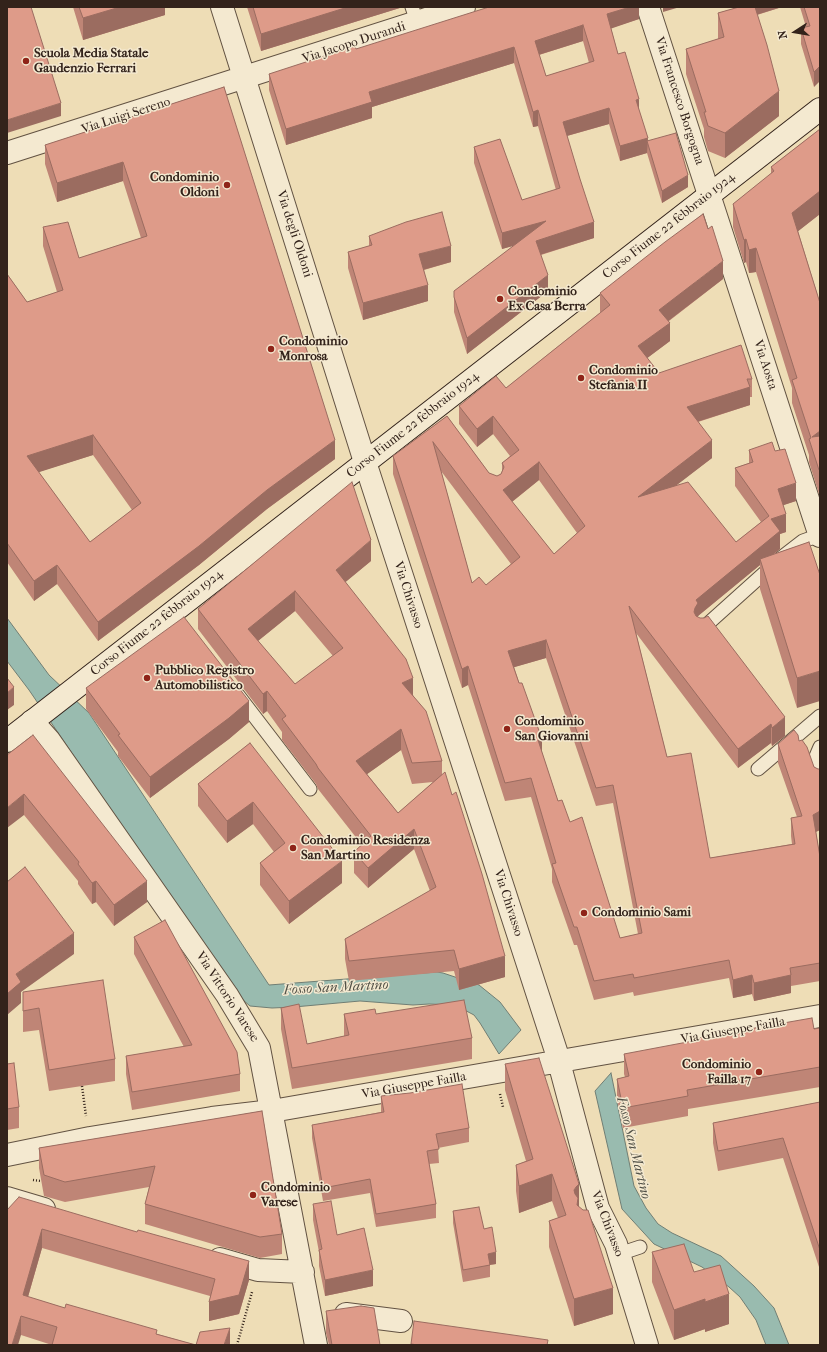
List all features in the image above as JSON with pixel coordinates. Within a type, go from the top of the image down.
[{"type":"street","name":"Via degli Oldoni","points":[[222,7],[365,462]]},
{"type":"street","name":"Via Jacopo Durandi","points":[[244,78],[414,15],[464,7]]},
{"type":"street","name":"Via Francesco Borgogna","points":[[648,7],[710,194]]},
{"type":"street","name":"Via Luigi Sereno","points":[[7,153],[244,78]]},
{"type":"street","name":"Corso Fiume 22 febbraio 1924","points":[[7,741],[71,690],[179,617],[365,462],[440,412],[710,194],[820,109]]},
{"type":"street","name":"Via Aosta","points":[[710,194],[818,526]]},
{"type":"street","name":"Via Chivasso","points":[[365,462],[559,1060],[597,1220],[616,1244],[646,1345]]},
{"type":"street","name":"Via Vittorio Varese","points":[[38,716],[49,740],[227,995],[259,1048],[316,1345]]},
{"type":"street","name":"Via Giuseppe Failla","points":[[7,1155],[90,1138],[212,1118],[272,1111],[559,1060],[820,1016]]},
{"type":"street","points":[[7,1198],[60,1214]]},
{"type":"street","points":[[205,1255],[258,1270],[303,1272]]},
{"type":"street","points":[[310,1309],[401,1321]]},
{"type":"lane","points":[[702,629],[781,558],[803,541],[818,526]]},
{"type":"lane","points":[[230,684],[310,789]]},
{"type":"lane","points":[[758,769],[820,716]]},
{"type":"lane","points":[[820,747],[814,761],[820,780]]},
{"type":"lane","points":[[619,1254],[640,1247]]},
{"type":"path","points":[[82,1086],[90,1138]]},
{"type":"path","points":[[237,1345],[258,1270]]},
{"type":"water","name":"Fosso San Martino","points":[[7,618],[49,675],[89,713],[269,985],[437,972],[443,973],[479,985],[500,1002],[521,1030],[499,1054],[474,1015],[455,1005],[413,1005],[360,1001],[272,1008],[250,1006],[243,1000],[163,887],[29,690],[7,661]]},
{"type":"water","points":[[611,1073],[634,1186],[646,1208],[658,1224],[672,1233],[721,1256],[754,1286],[774,1308],[789,1345],[766,1345],[756,1320],[740,1297],[702,1267],[654,1244],[622,1209],[595,1091]]},
{"type":"building","name":"Scuola Media Statale Gaudenzio Ferrari","points":[[7,7],[31,7],[61,103],[7,120]]},
{"type":"building","points":[[79,7],[120,7],[83,18]]},
{"type":"building","points":[[253,7],[348,7],[261,34]]},
{"type":"building","points":[[489,7],[630,7],[607,14],[618,54],[625,52],[639,99],[636,100],[648,138],[620,146],[609,108],[563,122],[594,222],[536,241],[548,275],[467,338],[454,297],[454,291],[546,221],[502,233],[474,147],[500,139],[522,200],[560,188],[538,110],[533,112],[514,47],[369,92],[372,102],[286,129],[269,74],[355,46],[356,49]],"holes":[[[583,25],[594,61],[546,76],[535,41]]]},
{"type":"building","points":[[739,7],[755,7],[779,91],[725,133],[708,126],[704,112],[706,112],[686,49],[724,37],[718,13]]},
{"type":"building","points":[[804,7],[820,7],[820,66],[814,72],[801,28],[810,26]]},
{"type":"building","points":[[224,87],[335,440],[267,490],[199,546],[98,622],[57,565],[34,581],[7,543],[7,274],[27,302],[63,290],[43,227],[68,222],[79,258],[147,236],[123,162],[57,183],[45,145]],"holes":[[[93,435],[141,503],[90,542],[27,456]]]},
{"type":"building","points":[[820,129],[820,191],[792,213],[820,303],[820,431],[812,437],[820,436],[819,470],[809,439],[811,438],[792,380],[797,378],[756,248],[749,250],[746,239],[744,240],[733,204],[774,171],[771,167]]},
{"type":"building","points":[[676,133],[688,175],[662,191],[647,141]]},
{"type":"building","points":[[442,212],[451,246],[419,254],[428,285],[363,303],[348,252],[372,245],[369,236],[406,222]]},
{"type":"building","points":[[703,214],[708,229],[712,226],[723,261],[659,310],[670,323],[638,346],[659,373],[741,345],[752,379],[747,379],[750,387],[687,407],[712,440],[638,497],[688,482],[736,542],[769,516],[735,468],[753,462],[749,450],[772,442],[775,451],[785,449],[796,483],[778,489],[786,514],[771,519],[780,531],[696,600],[698,603],[694,612],[696,616],[700,618],[708,616],[785,717],[772,728],[771,724],[738,749],[629,606],[667,757],[691,753],[710,858],[795,844],[791,818],[802,816],[778,744],[794,730],[798,735],[799,741],[802,740],[807,747],[814,767],[820,769],[820,811],[813,815],[820,857],[820,963],[790,968],[791,975],[754,983],[752,975],[733,980],[729,960],[634,978],[633,974],[594,981],[577,927],[574,927],[552,864],[556,863],[531,778],[505,783],[468,666],[462,669],[393,456],[447,416],[489,473],[497,476],[501,474],[504,467],[502,463],[519,450],[493,416],[477,429],[459,406],[496,376],[506,388],[610,305],[600,293]],"holes":[[[433,442],[520,557],[486,585],[479,577],[472,583]],[[539,462],[585,526],[554,554],[503,490]],[[546,640],[596,788],[613,785],[642,933],[620,938],[582,817],[570,822],[562,800],[558,801],[538,740],[542,739],[522,683],[519,683],[508,651]]]},
{"type":"building","points":[[352,482],[371,540],[336,570],[406,659],[413,678],[402,683],[426,711],[442,761],[412,763],[401,729],[356,761],[398,813],[445,772],[452,795],[456,792],[482,874],[505,956],[459,969],[454,950],[349,961],[345,939],[436,887],[414,829],[368,868],[354,852],[371,836],[282,719],[286,716],[267,691],[263,694],[198,609]],"holes":[[[295,591],[343,648],[295,684],[248,629]]]},
{"type":"building","points":[[809,542],[820,575],[820,671],[797,678],[760,559]]},
{"type":"building","points":[[184,617],[249,701],[229,718],[150,777],[118,735],[120,734],[86,688]]},
{"type":"building","points":[[7,678],[14,687],[7,693]]},
{"type":"building","points":[[33,735],[147,881],[114,905],[96,881],[92,883],[78,864],[79,862],[24,794],[7,808],[7,755]]},
{"type":"building","points":[[250,743],[342,861],[289,901],[260,863],[285,843],[253,802],[227,821],[198,784]]},
{"type":"building","points":[[25,867],[74,933],[16,974],[21,982],[7,994],[7,882]]},
{"type":"building","points":[[165,920],[237,1052],[240,1074],[132,1092],[126,1056],[192,1045],[134,937]]},
{"type":"building","points":[[103,980],[115,1059],[49,1070],[39,1008],[23,1011],[23,992]]},
{"type":"building","points":[[464,1000],[472,1038],[292,1068],[281,1008],[299,1004],[307,1044],[349,1035],[344,1014],[375,1009],[376,1014]]},
{"type":"building","points":[[812,1018],[814,1029],[820,1028],[820,1067],[687,1090],[688,1096],[623,1108],[617,1079],[629,1076],[624,1054],[698,1040],[698,1038]]},
{"type":"building","points":[[539,1058],[579,1184],[574,1190],[578,1198],[577,1205],[583,1210],[588,1210],[613,1288],[574,1299],[549,1221],[566,1215],[552,1174],[519,1186],[516,1165],[533,1159],[505,1064]]},
{"type":"building","points":[[14,1063],[19,1107],[7,1109],[7,1064]]},
{"type":"building","points":[[462,1084],[469,1128],[436,1134],[439,1149],[427,1151],[436,1204],[376,1214],[370,1179],[323,1188],[312,1125],[384,1112],[381,1096],[410,1093]]},
{"type":"building","points":[[820,1102],[820,1250],[783,1138],[718,1151],[713,1123]]},
{"type":"building","points":[[262,1111],[282,1234],[260,1237],[145,1204],[155,1166],[65,1182],[44,1175],[39,1148]]},
{"type":"building","points":[[19,1197],[137,1232],[138,1230],[249,1261],[239,1295],[209,1302],[215,1279],[42,1229],[23,1295],[65,1308],[66,1304],[157,1330],[156,1334],[196,1345],[52,1345],[57,1327],[21,1316],[12,1345],[7,1345],[7,1210]]},
{"type":"building","points":[[331,1201],[337,1235],[364,1228],[373,1270],[325,1280],[319,1250],[322,1249],[313,1204]]},
{"type":"building","points":[[479,1207],[484,1229],[492,1227],[496,1252],[488,1254],[490,1265],[463,1270],[453,1211]]},
{"type":"building","points":[[684,1244],[694,1272],[720,1265],[729,1294],[705,1302],[705,1299],[674,1310],[652,1252]]},
{"type":"building","points":[[361,1306],[374,1308],[380,1345],[332,1345],[326,1311]]},
{"type":"building","points":[[414,1321],[548,1340],[547,1345],[418,1345],[411,1344]]},
{"type":"building","points":[[230,1328],[224,1345],[196,1345],[200,1332]]},
{"type":"place","name":"Scuola Media Statale Gaudenzio Ferrari","points":[[26,61]]},
{"type":"place","name":"Condominio Oldoni","points":[[227,185]]},
{"type":"place","name":"Condominio Ex Casa Berra","points":[[500,299]]},
{"type":"place","name":"Condominio Monrosa","points":[[271,349]]},
{"type":"place","name":"Condominio Stefania II","points":[[581,378]]},
{"type":"place","name":"Pubblico Registro Automobilistico","points":[[147,678]]},
{"type":"place","name":"Condominio San Giovanni","points":[[507,729]]},
{"type":"place","name":"Condominio Residenza San Martino","points":[[293,848]]},
{"type":"place","name":"Condominio Sami","points":[[584,913]]},
{"type":"place","name":"Condominio Failla 17","points":[[759,1072]]},
{"type":"place","name":"Condominio Varese","points":[[253,1195]]}]
